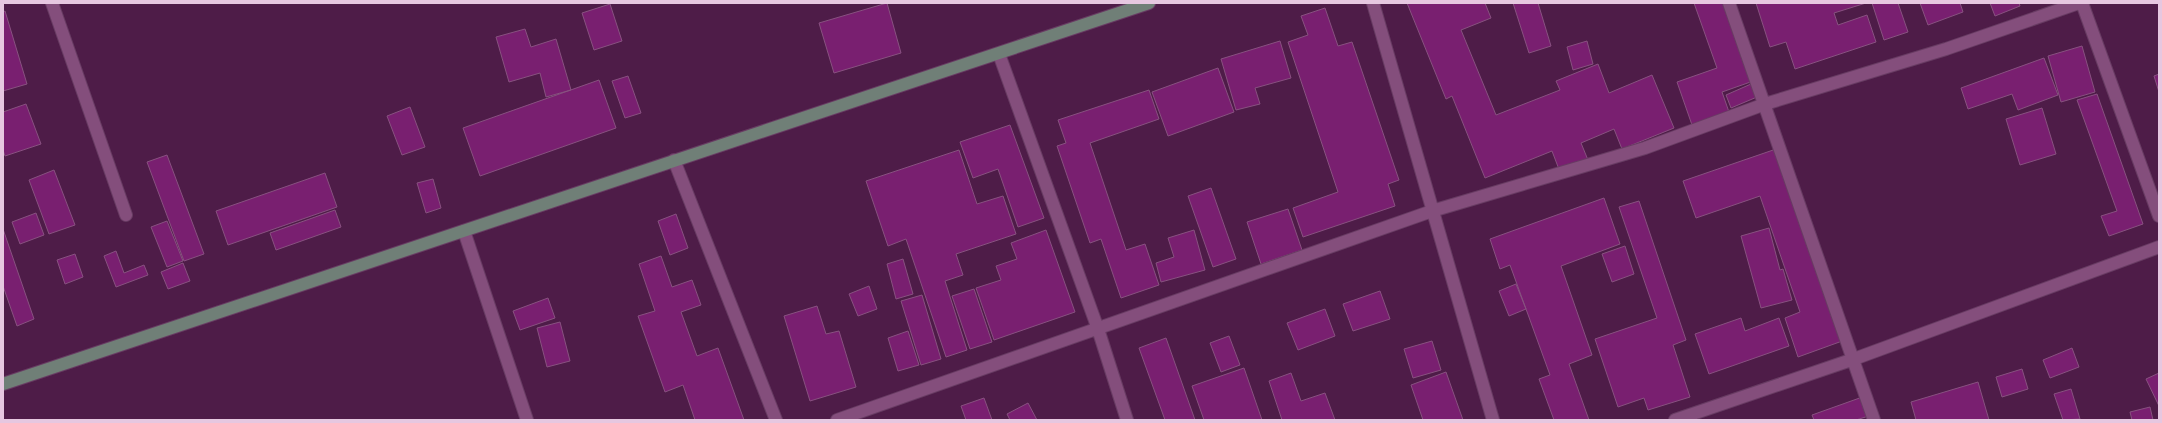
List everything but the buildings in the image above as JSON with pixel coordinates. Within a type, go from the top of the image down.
[{"type":"main road","points":[[3,384],[1149,3]]},
{"type":"street","points":[[52,3],[126,215]]},
{"type":"street","points":[[1373,3],[1493,420]]},
{"type":"street","points":[[1729,3],[1874,420]]},
{"type":"street","points":[[837,420],[1432,212],[1645,148],[1765,104],[1946,49],[2080,3],[2159,216]]},
{"type":"street","points":[[999,54],[1098,329],[1127,420]]},
{"type":"street","points":[[674,160],[776,420]]},
{"type":"street","points":[[464,231],[528,420]]},
{"type":"street","points":[[1675,420],[1854,359],[2159,247]]}]
